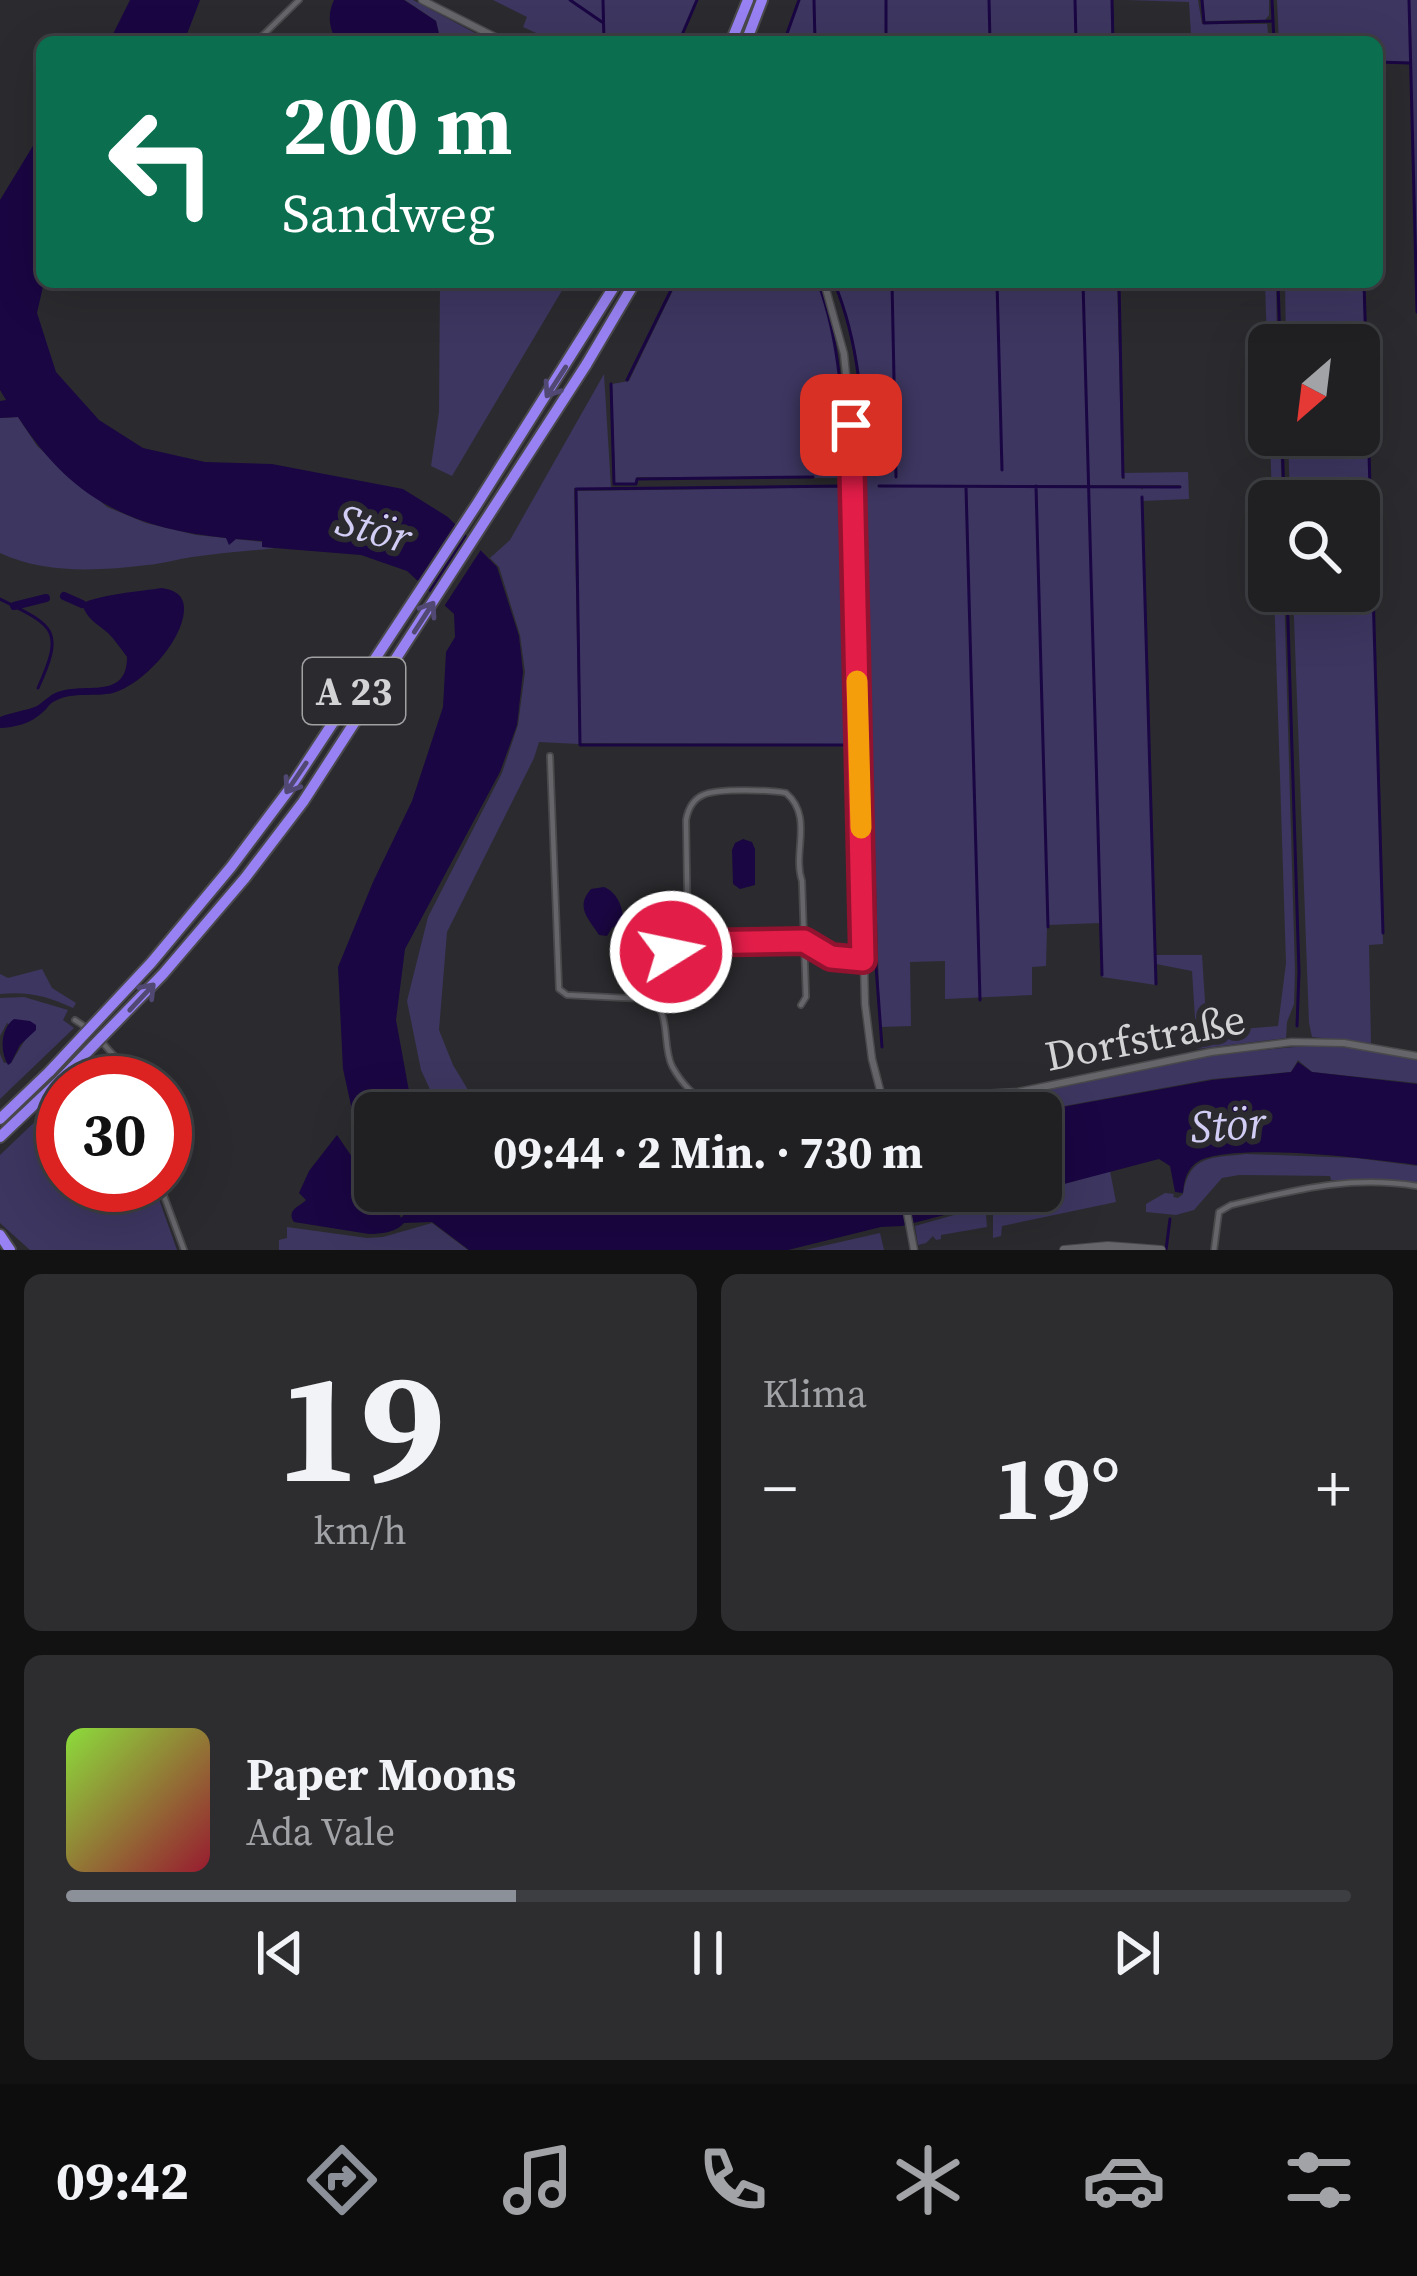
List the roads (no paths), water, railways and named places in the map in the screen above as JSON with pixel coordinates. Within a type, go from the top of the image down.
[{"type":"highway","points":[[733,36],[748,0]]},
{"type":"highway","points":[[748,36],[762,0]]},
{"type":"highway","name":"A 23","points":[[72,1056],[231,867],[288,791],[613,288]]},
{"type":"highway","name":"A 23","points":[[76,1056],[163,974],[303,802],[506,493],[631,288]]},
{"type":"highway","name":"A 23","points":[[0,1119],[36,1091]]},
{"type":"highway","name":"A 23","points":[[0,1137],[36,1097]]},
{"type":"highway","points":[[0,1235],[10,1250]]},
{"type":"main road","points":[[1064,1250],[1161,1250]]},
{"type":"street","points":[[262,36],[299,0]]},
{"type":"street","points":[[422,0],[493,36]]},
{"type":"street","points":[[826,288],[844,354],[851,425],[863,960],[872,1059],[881,1092]]},
{"type":"street","points":[[550,756],[559,989],[567,995],[653,999],[662,1010],[668,1055],[688,1092]]},
{"type":"street","points":[[688,943],[688,809],[710,793],[778,791],[794,800],[801,814],[798,865],[806,997],[800,1005]]},
{"type":"street","points":[[653,999],[666,959],[688,943],[804,941],[831,957],[863,960]]},
{"type":"street","points":[[75,1020],[113,1056]]},
{"type":"street","name":"Dorfstraße","points":[[1018,1092],[1211,1052],[1292,1042],[1344,1043],[1417,1056]]},
{"type":"street","points":[[1214,1250],[1219,1212],[1231,1205],[1336,1182],[1417,1186]]},
{"type":"street","points":[[170,1212],[184,1250]]},
{"type":"street","points":[[907,1212],[914,1250]]},
{"type":"water","points":[[130,0],[200,0],[186,36],[112,36]]},
{"type":"water","points":[[334,0],[404,0],[436,21],[440,36],[334,36],[330,11]]},
{"type":"water","name":"Stör","points":[[36,141],[36,288],[43,288],[37,313],[56,372],[99,420],[143,448],[205,462],[272,464],[403,489],[448,517],[497,567],[519,636],[523,672],[517,725],[500,772],[405,949],[396,1020],[409,1092],[354,1092],[354,1114],[343,1069],[338,967],[412,801],[443,707],[446,652],[455,637],[454,614],[407,571],[361,555],[262,547],[262,541],[236,539],[229,545],[226,538],[160,526],[106,505],[59,469],[18,417],[0,418],[0,401],[6,400],[0,390],[0,200]]},
{"type":"water","points":[[162,588],[183,601],[182,623],[148,672],[113,693],[63,698],[28,722],[0,728],[0,717],[37,706],[57,692],[104,687],[120,679],[127,657],[82,604]]},
{"type":"water","points":[[743,839],[755,849],[755,885],[740,889],[733,884],[732,850]]},
{"type":"water","points":[[604,887],[616,897],[623,917],[607,936],[599,935],[584,907],[591,889]]},
{"type":"water","points":[[14,1019],[30,1021],[36,1030],[8,1065],[3,1041]]},
{"type":"water","name":"Stör","points":[[1298,1062],[1312,1072],[1417,1084],[1417,1165],[1242,1153],[1199,1161],[1187,1175],[1183,1193],[1175,1192],[1170,1166],[1159,1159],[1062,1184],[1062,1107],[1212,1080],[1291,1072]]},
{"type":"water","points":[[337,1135],[354,1160],[354,1212],[398,1212],[401,1218],[407,1212],[956,1212],[788,1250],[469,1250],[432,1222],[404,1223],[369,1234],[294,1222],[292,1212],[306,1200],[299,1193],[309,1171]]},
{"type":"waterway","points":[[570,0],[602,22]]},
{"type":"waterway","points":[[603,0],[604,36]]},
{"type":"waterway","points":[[682,36],[697,0]]},
{"type":"waterway","points":[[786,36],[799,0]]},
{"type":"waterway","points":[[814,0],[815,36]]},
{"type":"waterway","points":[[886,0],[886,36]]},
{"type":"waterway","points":[[989,0],[990,36]]},
{"type":"waterway","points":[[1075,0],[1076,36]]},
{"type":"waterway","points":[[1112,0],[1113,36]]},
{"type":"waterway","points":[[1202,0],[1204,23],[1272,21]]},
{"type":"waterway","points":[[1272,0],[1274,36]]},
{"type":"waterway","points":[[1409,0],[1417,312]]},
{"type":"waterway","points":[[1383,62],[1410,63]]},
{"type":"waterway","points":[[627,380],[672,288]]},
{"type":"waterway","points":[[820,288],[836,353],[845,475]]},
{"type":"waterway","points":[[836,288],[855,353],[865,476]]},
{"type":"waterway","points":[[892,288],[896,477]]},
{"type":"waterway","points":[[997,288],[1002,470]]},
{"type":"waterway","points":[[1083,288],[1102,975]]},
{"type":"waterway","points":[[1119,288],[1123,477]]},
{"type":"waterway","points":[[1278,288],[1279,324]]},
{"type":"waterway","points":[[1364,288],[1383,933]]},
{"type":"waterway","points":[[611,384],[614,484],[636,484],[637,479],[813,477]]},
{"type":"waterway","points":[[1283,456],[1283,480]]},
{"type":"waterway","points":[[844,486],[851,745],[580,745],[576,489],[844,486]]},
{"type":"waterway","points":[[879,486],[1180,487]]},
{"type":"waterway","points":[[1036,486],[1048,927]]},
{"type":"waterway","points":[[966,487],[980,1000]]},
{"type":"waterway","points":[[1142,497],[1156,984]]},
{"type":"waterway","points":[[864,499],[875,952],[882,1047]]},
{"type":"waterway","points":[[64,596],[82,604]]},
{"type":"waterway","points":[[14,606],[46,598]]},
{"type":"waterway","points":[[0,599],[33,616],[49,631],[51,653],[38,688]]},
{"type":"waterway","points":[[1288,612],[1297,1026]]},
{"type":"waterway","points":[[851,747],[857,954]]},
{"type":"waterway","points":[[1166,1250],[1170,1219]]}]
